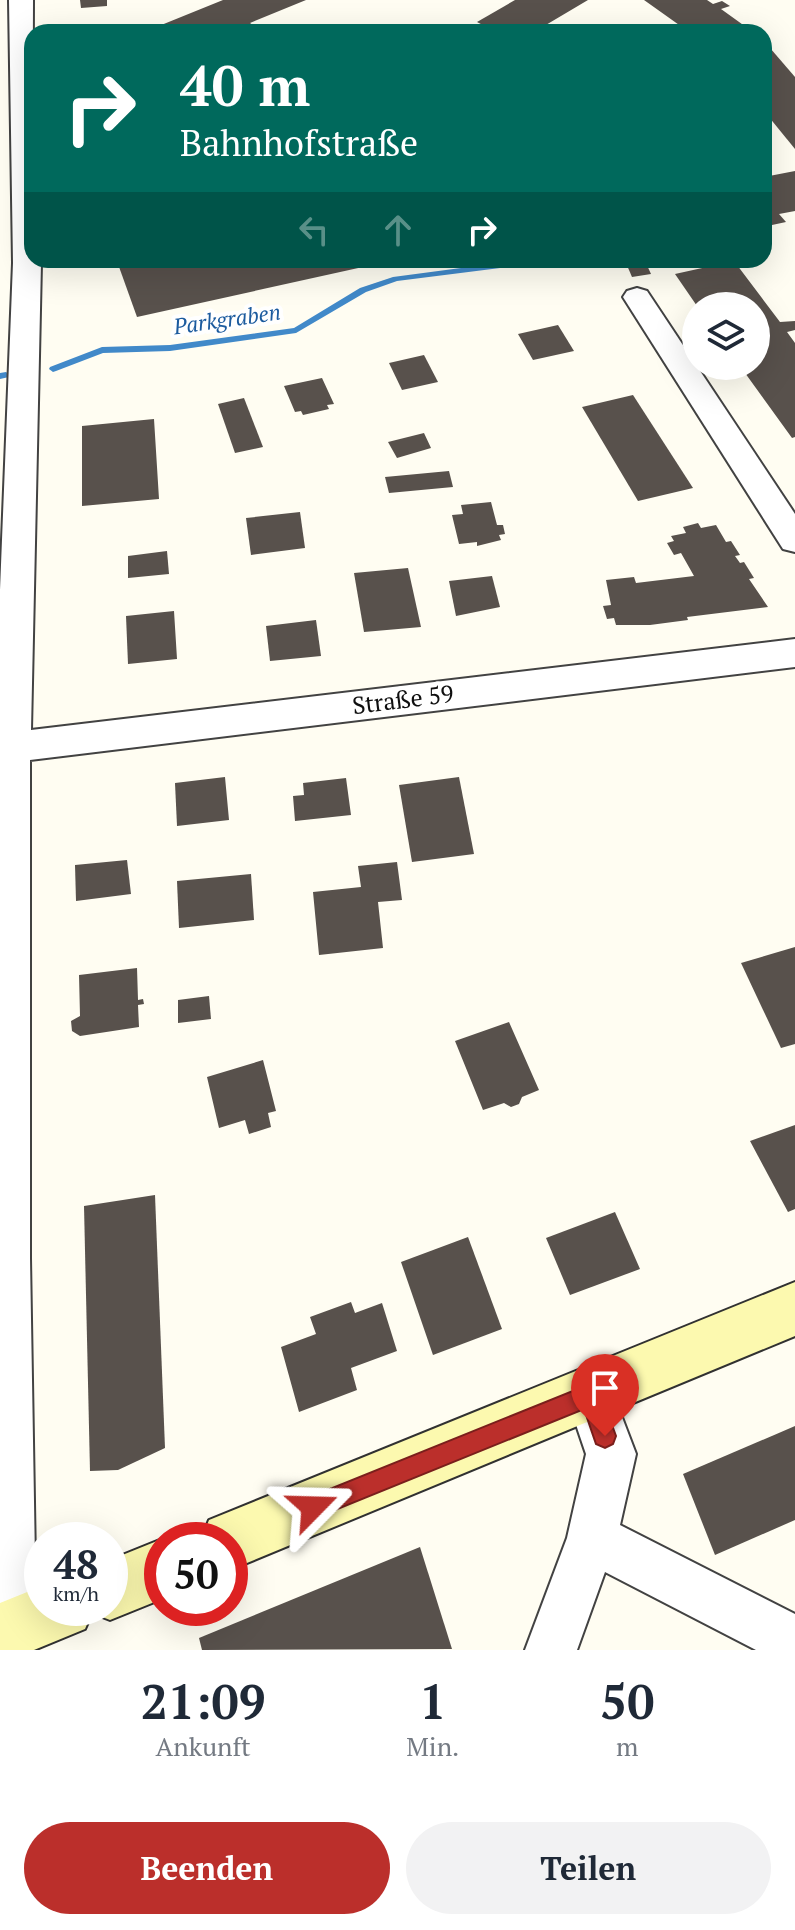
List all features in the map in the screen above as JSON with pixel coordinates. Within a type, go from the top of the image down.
[{"type":"main road","points":[[248,1534],[795,1309]]},
{"type":"street","points":[[21,0],[11,182],[12,747],[7,1273],[9,1562],[24,1613]]},
{"type":"street","points":[[637,297],[795,540]]},
{"type":"street","name":"Straße 59","points":[[12,747],[795,653]]},
{"type":"street","points":[[551,1650],[592,1538],[611,1454],[590,1395]]},
{"type":"street","points":[[592,1538],[795,1642]]},
{"type":"building","points":[[80,0],[107,0],[107,6],[81,8]]},
{"type":"building","points":[[223,0],[306,0],[251,24],[164,24]]},
{"type":"building","points":[[515,0],[588,0],[548,24],[477,22]]},
{"type":"building","points":[[644,0],[707,0],[713,4],[722,1],[730,6],[721,9],[742,24],[678,24]]},
{"type":"building","points":[[772,50],[795,77],[795,149],[772,121]]},
{"type":"building","points":[[795,171],[795,211],[779,214],[786,222],[772,225],[772,175]]},
{"type":"building","points":[[119,268],[358,268],[137,317]]},
{"type":"building","points":[[628,268],[648,268],[651,274],[632,277]]},
{"type":"building","points":[[702,268],[739,268],[757,292],[687,292],[675,274]]},
{"type":"building","points":[[770,309],[780,322],[795,321],[795,330],[787,332],[795,343],[795,437],[792,438],[750,380],[770,380]]},
{"type":"building","points":[[558,325],[574,351],[533,360],[518,334]]},
{"type":"building","points":[[424,355],[438,382],[402,390],[389,363]]},
{"type":"building","points":[[322,378],[334,404],[327,405],[329,409],[303,415],[301,411],[295,412],[284,386]]},
{"type":"building","points":[[633,395],[693,488],[638,501],[582,407]]},
{"type":"building","points":[[244,398],[263,447],[235,453],[218,404]]},
{"type":"building","points":[[154,419],[159,499],[82,506],[82,426]]},
{"type":"building","points":[[424,433],[431,448],[397,458],[388,442]]},
{"type":"building","points":[[449,471],[453,487],[389,493],[385,477]]},
{"type":"building","points":[[491,502],[497,525],[503,525],[505,534],[499,535],[501,540],[477,546],[477,542],[459,544],[452,515],[463,514],[461,505]]},
{"type":"building","points":[[300,512],[305,548],[251,555],[246,518]]},
{"type":"building","points":[[698,523],[701,528],[716,525],[726,542],[731,541],[740,555],[735,556],[740,563],[744,562],[754,578],[749,579],[768,607],[650,625],[616,625],[614,618],[607,619],[603,606],[611,605],[606,580],[634,577],[636,583],[694,576],[681,553],[674,555],[667,543],[674,541],[671,536],[686,533],[683,527]]},
{"type":"building","points":[[167,551],[169,574],[128,578],[128,556]]},
{"type":"building","points":[[408,568],[421,627],[364,632],[354,573]]},
{"type":"building","points":[[492,576],[500,607],[456,616],[449,581]]},
{"type":"building","points":[[174,611],[177,659],[128,664],[126,616]]},
{"type":"building","points":[[316,620],[321,656],[270,661],[266,626]]},
{"type":"building","points":[[225,777],[229,820],[177,826],[175,783]]},
{"type":"building","points":[[459,777],[474,854],[412,862],[399,785]]},
{"type":"building","points":[[346,778],[351,815],[295,821],[293,796],[304,795],[303,783]]},
{"type":"building","points":[[127,860],[131,894],[76,901],[75,865]]},
{"type":"building","points":[[397,862],[402,900],[378,902],[383,948],[319,955],[313,892],[361,887],[358,866]]},
{"type":"building","points":[[251,874],[254,920],[179,928],[177,881]]},
{"type":"building","points":[[795,947],[795,1044],[781,1048],[741,963]]},
{"type":"building","points":[[137,968],[138,1000],[143,999],[144,1004],[138,1005],[139,1027],[80,1036],[72,1031],[71,1021],[80,1016],[79,975]]},
{"type":"building","points":[[209,996],[211,1019],[178,1023],[178,1000]]},
{"type":"building","points":[[509,1022],[539,1090],[522,1097],[519,1104],[511,1107],[504,1103],[483,1110],[455,1041]]},
{"type":"building","points":[[263,1060],[276,1111],[268,1113],[271,1127],[249,1134],[245,1120],[219,1128],[207,1077]]},
{"type":"building","points":[[795,1125],[795,1209],[788,1212],[750,1141]]},
{"type":"building","points":[[155,1195],[165,1448],[118,1470],[90,1471],[84,1206]]},
{"type":"building","points":[[615,1212],[640,1269],[570,1295],[546,1238]]},
{"type":"building","points":[[468,1237],[502,1329],[433,1355],[401,1262]]},
{"type":"building","points":[[351,1302],[355,1313],[382,1303],[397,1351],[351,1368],[357,1390],[299,1412],[281,1347],[316,1334],[310,1317]]},
{"type":"building","points":[[795,1426],[795,1520],[715,1555],[683,1474]]},
{"type":"building","points":[[420,1547],[452,1649],[202,1650],[199,1638],[228,1626],[248,1626],[248,1618]]},
{"type":"waterway","name":"Parkgraben","points":[[53,369],[102,350],[170,348],[296,330],[363,290],[396,279],[479,268]]},
{"type":"waterway","name":"Parkgraben","points":[[0,376],[6,375]]},
{"type":"route","points":[[313,1507],[590,1395],[605,1436]]}]
